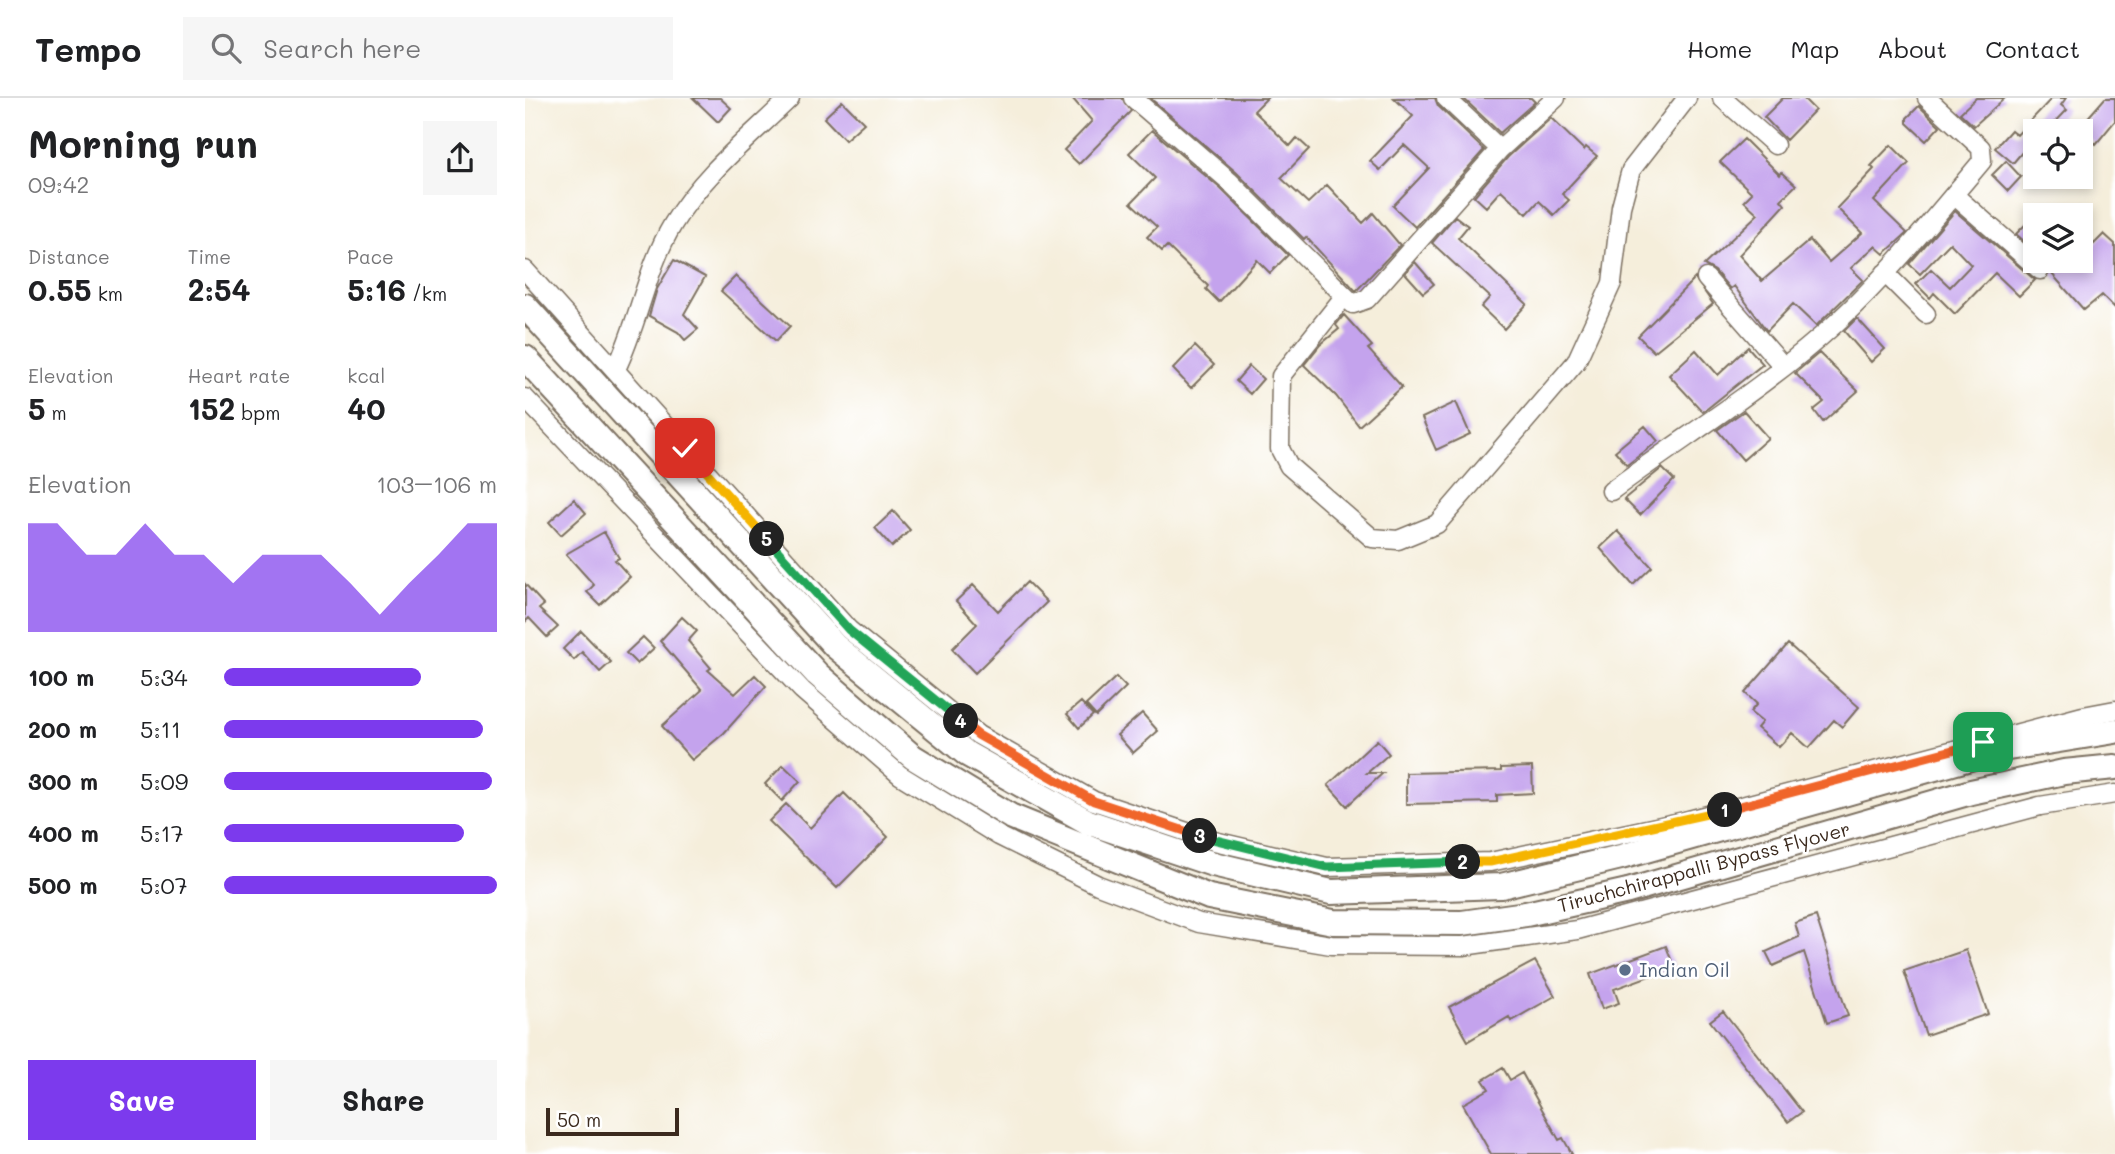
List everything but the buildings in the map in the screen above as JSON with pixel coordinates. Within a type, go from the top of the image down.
[{"type":"highway","name":"Tiruchchirappalli Bypass Flyover","points":[[525,306],[835,646],[957,746],[1088,822],[1213,864],[1331,892],[1501,886],[1621,858],[2002,749],[2115,731]]},
{"type":"highway","name":"Tiruchchirappalli Bypass Flyover","points":[[525,358],[817,674],[913,757],[1010,816],[1209,897],[1333,922],[1462,923],[1513,916],[1628,891],[1971,792],[2064,772],[2115,767]]},
{"type":"street","points":[[616,369],[626,349],[649,275],[672,224],[740,142],[790,98]]},
{"type":"street","points":[[1133,98],[1229,181],[1343,298],[1353,304],[1367,299],[1500,149],[1556,98]]},
{"type":"street","points":[[1446,98],[1500,149]]},
{"type":"street","points":[[1343,298],[1281,376],[1280,449],[1289,466],[1372,538],[1398,540],[1437,524],[1576,362],[1612,284],[1621,207],[1631,170],[1687,98]]},
{"type":"street","points":[[1722,98],[1775,145]]},
{"type":"street","points":[[1611,491],[1783,366],[1835,324],[1885,273],[1982,161],[1983,152],[1927,98]]},
{"type":"street","points":[[1954,195],[2023,255]]},
{"type":"street","points":[[525,270],[849,630],[978,735],[1094,801],[1215,841],[1327,867],[1490,862],[1685,821],[2083,716],[2115,710]]},
{"type":"street","points":[[1885,273],[1926,314]]},
{"type":"street","points":[[1706,278],[1783,366]]},
{"type":"street","points":[[525,398],[802,690],[900,775],[999,836],[1098,886],[1199,923],[1331,945],[1463,946],[1516,939],[1577,930],[2040,806],[2115,794]]},
{"type":"place","name":"Indian Oil","points":[[1625,970]]},
{"type":"route","points":[[685,448],[849,630],[978,735],[1094,801],[1215,841],[1327,867],[1490,862],[1685,821],[1983,742]]}]
